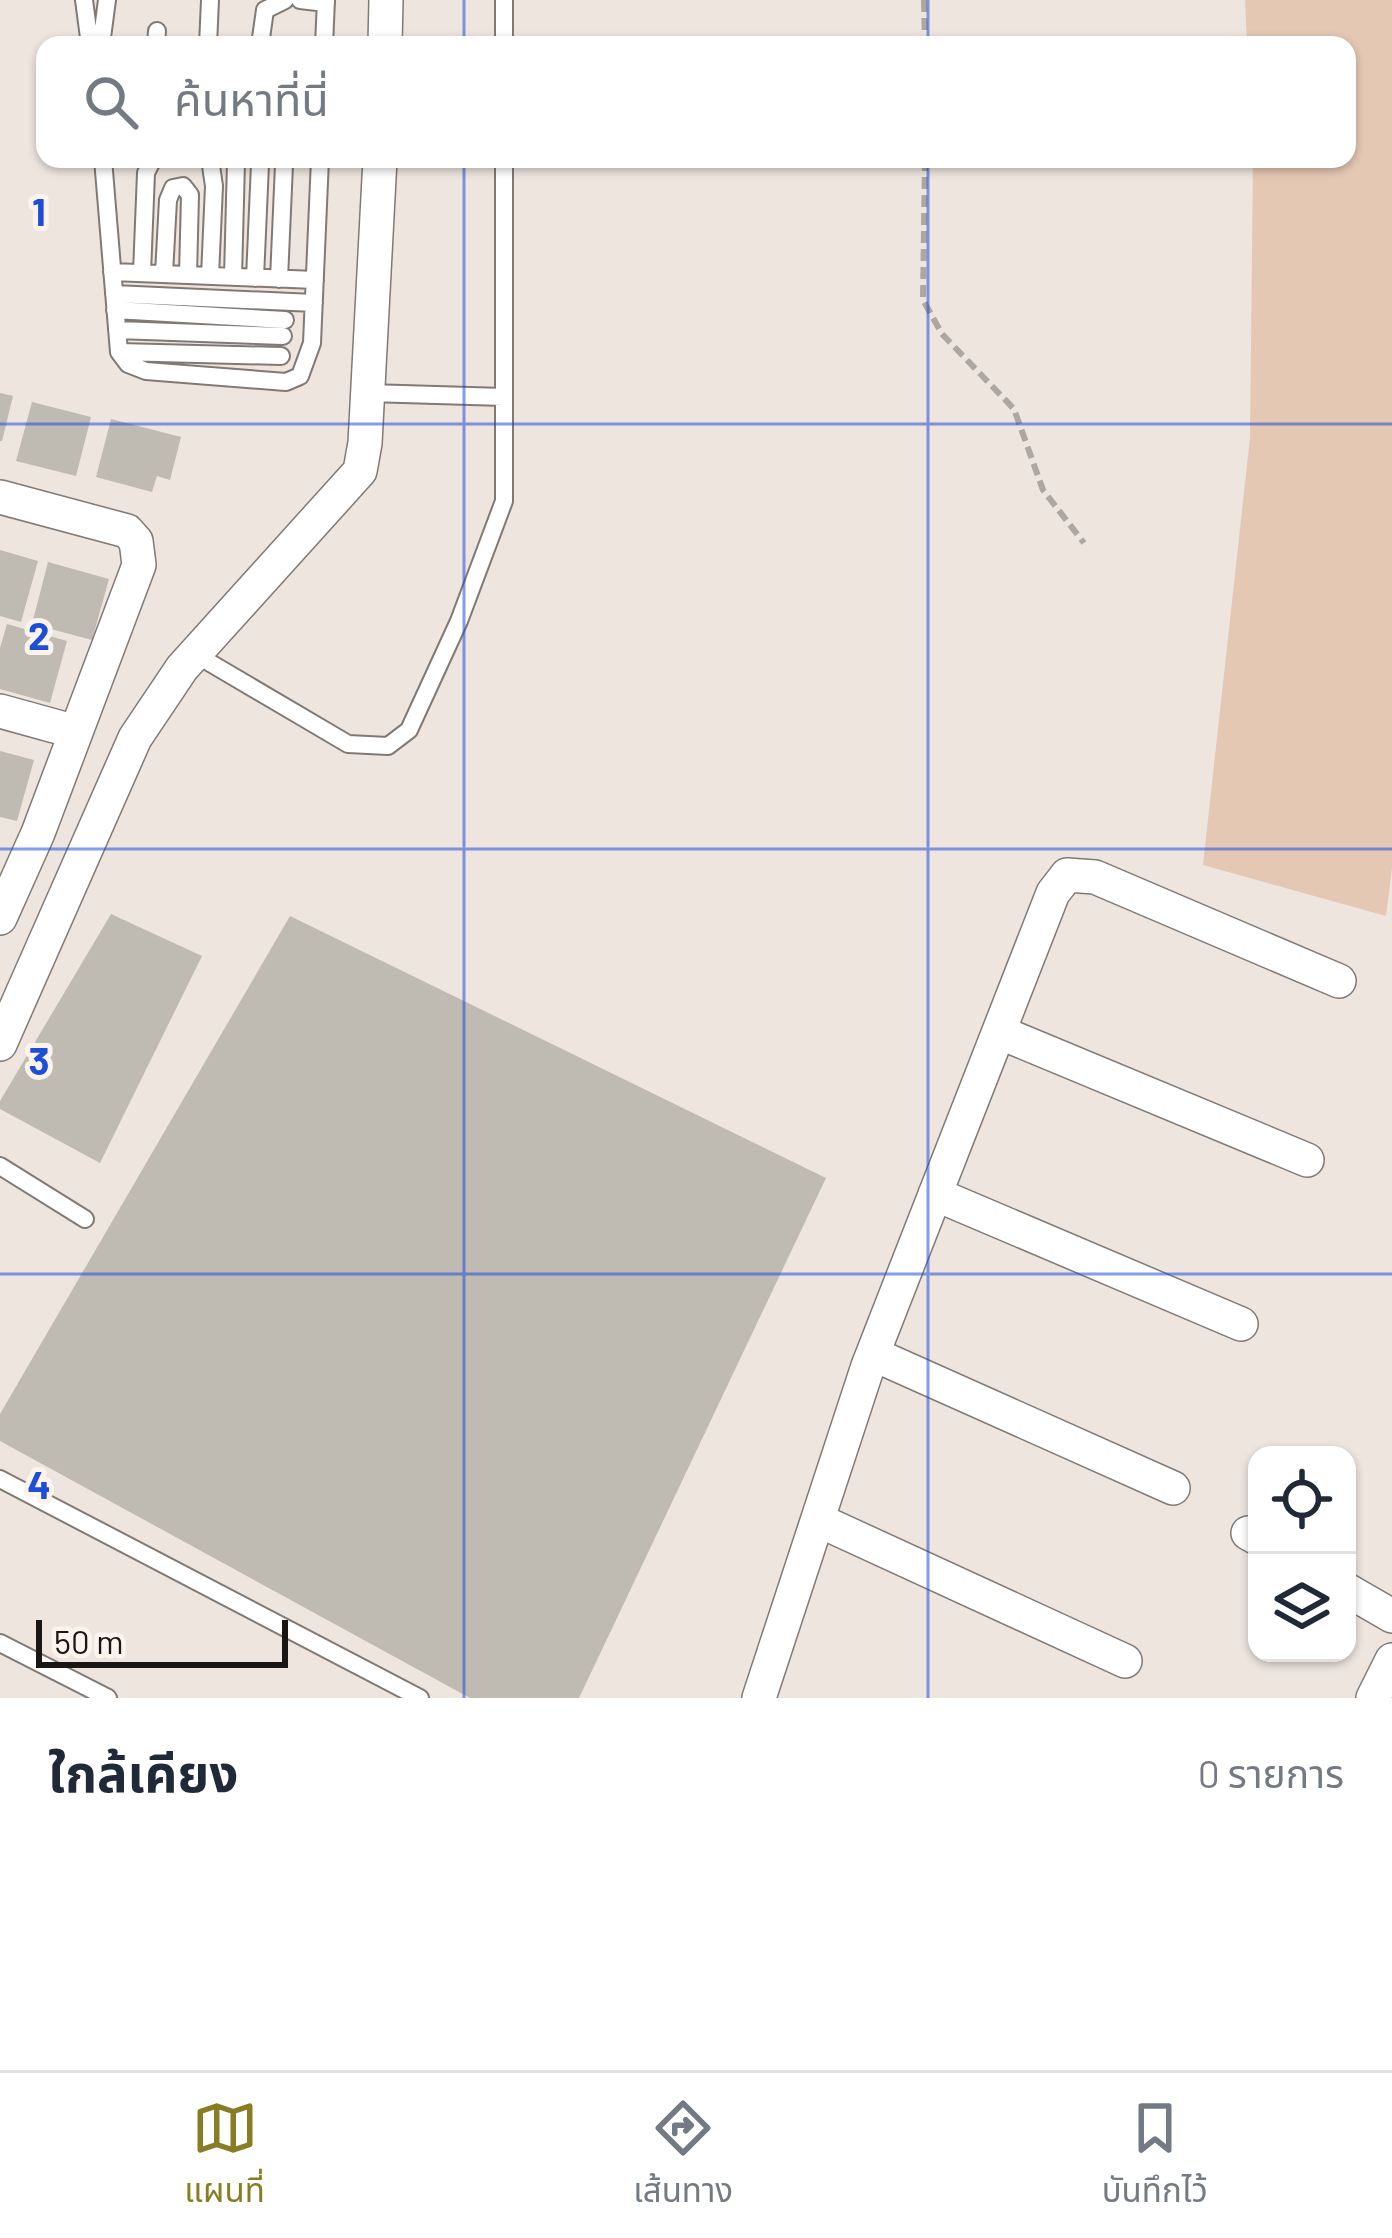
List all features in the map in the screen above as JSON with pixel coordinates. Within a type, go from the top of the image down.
[{"type":"street","points":[[385,36],[386,0]]},
{"type":"street","points":[[0,1044],[135,738],[195,654],[360,471],[380,168]]},
{"type":"street","points":[[0,497],[127,531],[136,542],[139,565],[2,910]]},
{"type":"street","points":[[0,711],[76,732]]},
{"type":"street","points":[[770,1694],[818,1520],[873,1354],[1053,893],[1067,875],[1096,877],[1339,981]]},
{"type":"street","points":[[999,1032],[1307,1160]]},
{"type":"street","points":[[935,1194],[1241,1324]]},
{"type":"street","points":[[873,1354],[1173,1488]]},
{"type":"street","points":[[818,1520],[1125,1661]]},
{"type":"street","points":[[1356,1595],[1392,1616]]},
{"type":"street","points":[[1373,1698],[1392,1660]]},
{"type":"lane","points":[[84,0],[89,36]]},
{"type":"lane","points":[[102,36],[107,0]]},
{"type":"lane","points":[[209,36],[211,0]]},
{"type":"lane","points":[[261,36],[265,10],[285,0]]},
{"type":"lane","points":[[300,0],[326,2],[324,36]]},
{"type":"lane","points":[[504,0],[504,36]]},
{"type":"lane","points":[[104,168],[118,352],[128,364],[146,371],[286,382],[300,376],[312,343],[320,168]]},
{"type":"lane","points":[[142,273],[148,168]]},
{"type":"lane","points":[[210,276],[211,168]]},
{"type":"lane","points":[[230,168],[233,277]]},
{"type":"lane","points":[[256,278],[260,168]]},
{"type":"lane","points":[[279,279],[284,168]]},
{"type":"lane","points":[[195,654],[348,744],[388,746],[409,730],[459,621],[504,501],[504,168]]},
{"type":"lane","points":[[164,274],[168,200],[173,188],[183,186],[190,195],[188,275]]},
{"type":"lane","points":[[112,272],[315,280]]},
{"type":"lane","points":[[115,302],[314,303]]},
{"type":"lane","points":[[115,302],[284,328],[117,330]]},
{"type":"lane","points":[[118,352],[281,356]]},
{"type":"lane","points":[[368,393],[504,397]]},
{"type":"lane","points":[[0,1166],[85,1219]]},
{"type":"lane","points":[[0,1479],[420,1698]]},
{"type":"lane","points":[[0,1643],[108,1698]]},
{"type":"path","points":[[924,0],[925,36]]},
{"type":"path","points":[[925,168],[923,300],[942,334],[1014,409],[1043,490],[1084,543]]},
{"type":"shaded area","points":[[1245,0],[1392,0],[1392,868],[1386,916],[1203,865],[1250,438],[1253,168],[1356,168],[1356,36],[1247,36]]},
{"type":"building","points":[[0,393],[13,396],[2,441],[0,441]]},
{"type":"building","points":[[32,402],[91,417],[76,476],[16,461]]},
{"type":"building","points":[[111,419],[181,437],[170,480],[157,476],[152,492],[96,477]]},
{"type":"building","points":[[0,550],[38,561],[21,622],[0,616]]},
{"type":"building","points":[[48,562],[109,579],[92,640],[32,624]]},
{"type":"building","points":[[7,624],[67,641],[50,703],[0,689],[0,648]]},
{"type":"building","points":[[0,751],[34,760],[17,821],[0,817]]},
{"type":"building","points":[[111,914],[202,956],[100,1163],[0,1109],[0,1101]]},
{"type":"building","points":[[290,916],[826,1178],[579,1698],[470,1698],[0,1441],[0,1414]]}]
